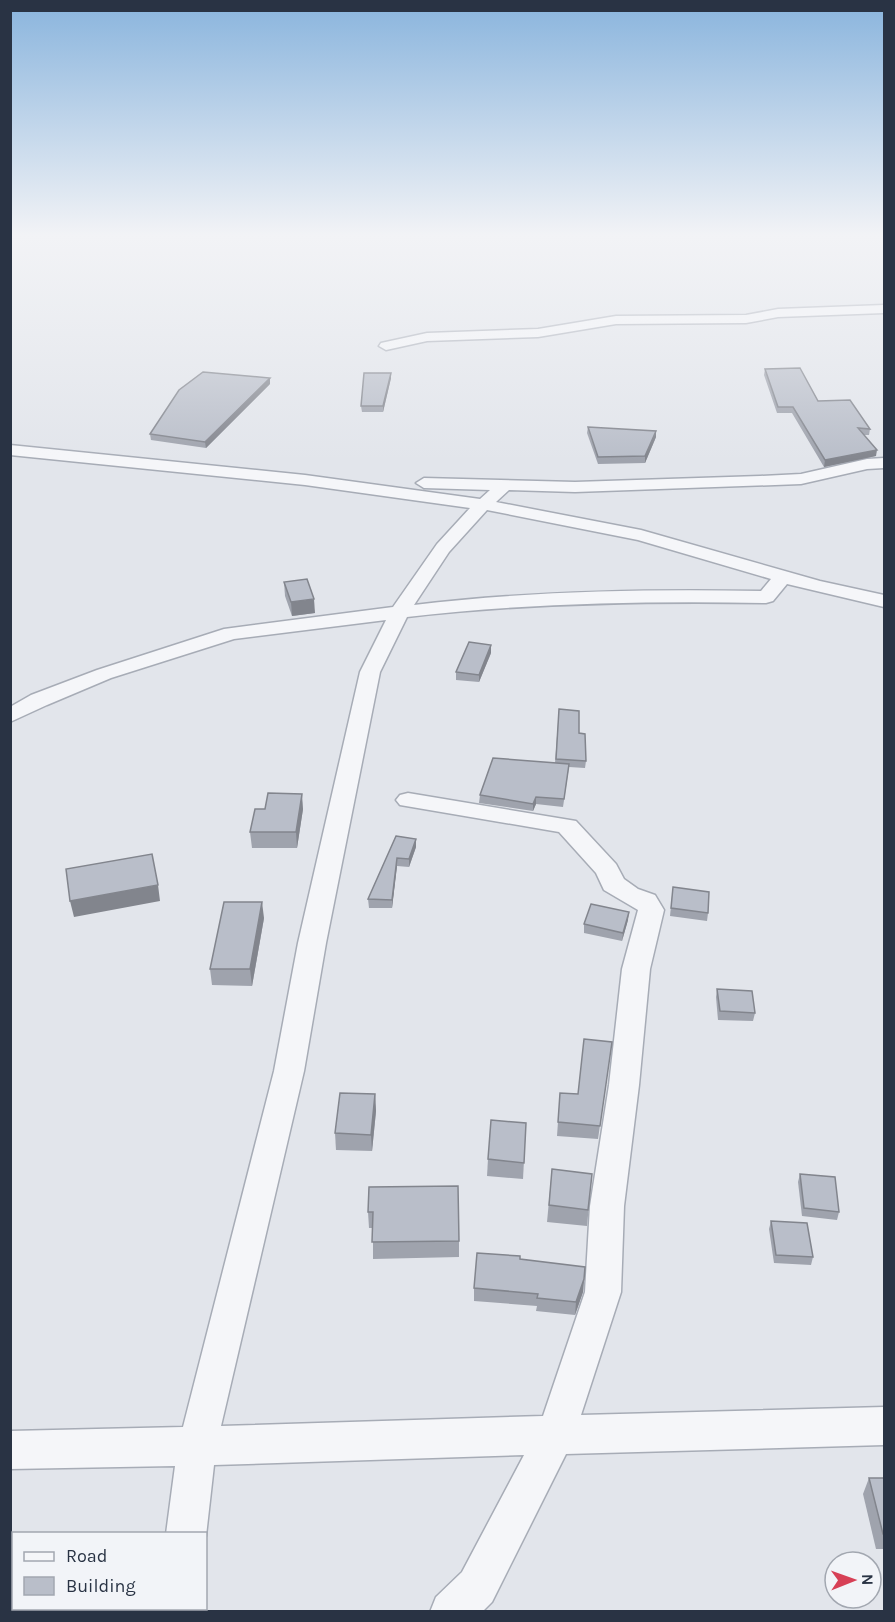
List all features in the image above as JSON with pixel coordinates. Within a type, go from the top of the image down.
[{"type":"street","points":[[386,346],[427,337],[538,333],[616,320],[746,319],[778,313],[866,310]]},
{"type":"street","points":[[10,450],[305,480],[482,504],[641,535],[783,577],[885,601]]},
{"type":"street","points":[[305,480],[504,486],[632,486],[801,479],[867,464],[885,463]]},
{"type":"street","points":[[186,1532],[197,1447],[290,1071],[312,943],[370,672],[386,636],[424,572],[450,537],[482,504],[504,486]]},
{"type":"street","points":[[10,716],[39,700],[104,674],[231,633],[477,603],[532,600],[766,597],[783,577]]},
{"type":"street","points":[[408,800],[567,826],[607,870],[613,884],[629,895],[646,901],[651,910],[636,969],[624,1085],[607,1206],[603,1292],[555,1434],[468,1603]]},
{"type":"street","points":[[10,1450],[197,1447],[555,1434],[885,1426]]},
{"type":"building","points":[[800,368],[818,401],[850,400],[870,429],[858,428],[877,450],[825,460],[793,407],[778,407],[765,369]]},
{"type":"building","points":[[203,372],[270,378],[205,442],[150,434],[179,390]]},
{"type":"building","points":[[364,373],[391,373],[383,406],[361,406]]},
{"type":"building","points":[[588,427],[656,431],[645,456],[598,457]]},
{"type":"building","points":[[307,579],[314,599],[291,602],[284,582]]},
{"type":"building","points":[[469,642],[491,645],[479,675],[456,672]]},
{"type":"building","points":[[559,709],[579,711],[579,733],[585,734],[586,761],[556,759]]},
{"type":"building","points":[[493,758],[569,764],[564,799],[536,797],[533,804],[480,795]]},
{"type":"building","points":[[268,793],[302,794],[296,832],[250,832],[255,809],[265,809]]},
{"type":"building","points":[[396,836],[416,839],[409,859],[397,858],[392,900],[368,899]]},
{"type":"building","points":[[152,854],[158,885],[70,901],[66,869]]},
{"type":"building","points":[[673,887],[709,892],[708,913],[671,908]]},
{"type":"building","points":[[224,902],[262,902],[250,969],[210,969]]},
{"type":"building","points":[[591,904],[629,912],[623,933],[584,924]]},
{"type":"building","points":[[717,989],[752,991],[755,1013],[720,1011]]},
{"type":"building","points":[[584,1039],[612,1042],[600,1126],[558,1122],[560,1093],[578,1094]]},
{"type":"building","points":[[340,1093],[375,1094],[371,1135],[335,1133]]},
{"type":"building","points":[[491,1120],[526,1123],[524,1163],[488,1159]]},
{"type":"building","points":[[552,1169],[592,1174],[588,1210],[549,1205]]},
{"type":"building","points":[[800,1174],[835,1177],[839,1212],[804,1208]]},
{"type":"building","points":[[458,1186],[459,1241],[372,1242],[373,1212],[368,1212],[369,1187]]},
{"type":"building","points":[[771,1221],[807,1223],[813,1257],[776,1255]]},
{"type":"building","points":[[477,1253],[520,1256],[520,1259],[585,1267],[584,1279],[576,1302],[537,1298],[538,1294],[474,1288]]},
{"type":"building","points":[[869,1478],[885,1478],[885,1534],[883,1534]]}]
